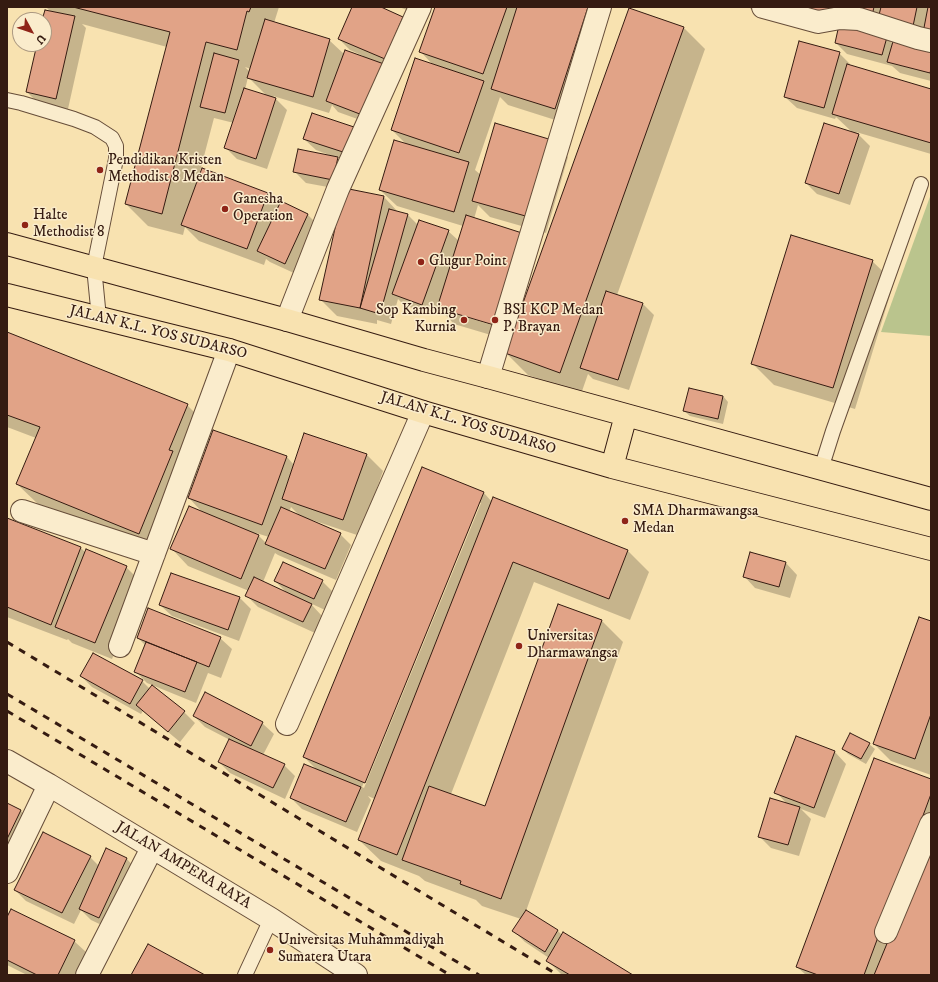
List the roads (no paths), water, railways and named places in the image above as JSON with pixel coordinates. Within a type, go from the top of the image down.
[{"type":"main road","points":[[7,244],[287,320],[424,360],[488,376],[931,499]]},
{"type":"main road","name":"JALAN K.L. YOS SUDARSO","points":[[7,295],[229,350],[423,412],[612,467],[931,549]]},
{"type":"main road","points":[[612,467],[626,415]]},
{"type":"street","points":[[287,320],[338,189],[420,7]]},
{"type":"street","points":[[488,376],[600,7]]},
{"type":"street","points":[[763,7],[818,22],[840,18],[858,20],[918,38],[931,40]]},
{"type":"street","points":[[120,646],[229,350]]},
{"type":"street","points":[[287,724],[423,412]]},
{"type":"street","points":[[22,511],[154,554]]},
{"type":"street","name":"JALAN AMPERA RAYA","points":[[7,761],[271,919],[356,975]]},
{"type":"street","points":[[7,872],[49,785]]},
{"type":"street","points":[[886,932],[931,824]]},
{"type":"street","points":[[87,975],[152,848]]},
{"type":"lane","points":[[7,100],[95,127],[112,138],[116,146],[116,158],[94,267],[99,318]]},
{"type":"lane","points":[[821,469],[833,431],[921,184]]},
{"type":"lane","points":[[246,975],[271,919]]},
{"type":"railway","points":[[7,642],[558,975]]},
{"type":"railway","points":[[7,694],[479,975]]},
{"type":"railway","points":[[7,711],[450,975]]},
{"type":"place","name":"Pendidikan Kristen Methodist 8 Medan","points":[[100,170]]},
{"type":"place","name":"Ganesha Operation","points":[[225,209]]},
{"type":"place","name":"Halte Methodist 8","points":[[25,225]]},
{"type":"place","name":"Glugur Point","points":[[421,262]]},
{"type":"place","name":"Sop Kambing Kurnia","points":[[464,320]]},
{"type":"place","name":"BSI KCP Medan P. Brayan","points":[[495,320]]},
{"type":"place","name":"SMA Dharmawangsa Medan","points":[[625,521]]},
{"type":"place","name":"Universitas Dharmawangsa","points":[[519,646]]},
{"type":"place","name":"Universitas Muhammadiyah Sumatera Utara","points":[[270,950]]}]
